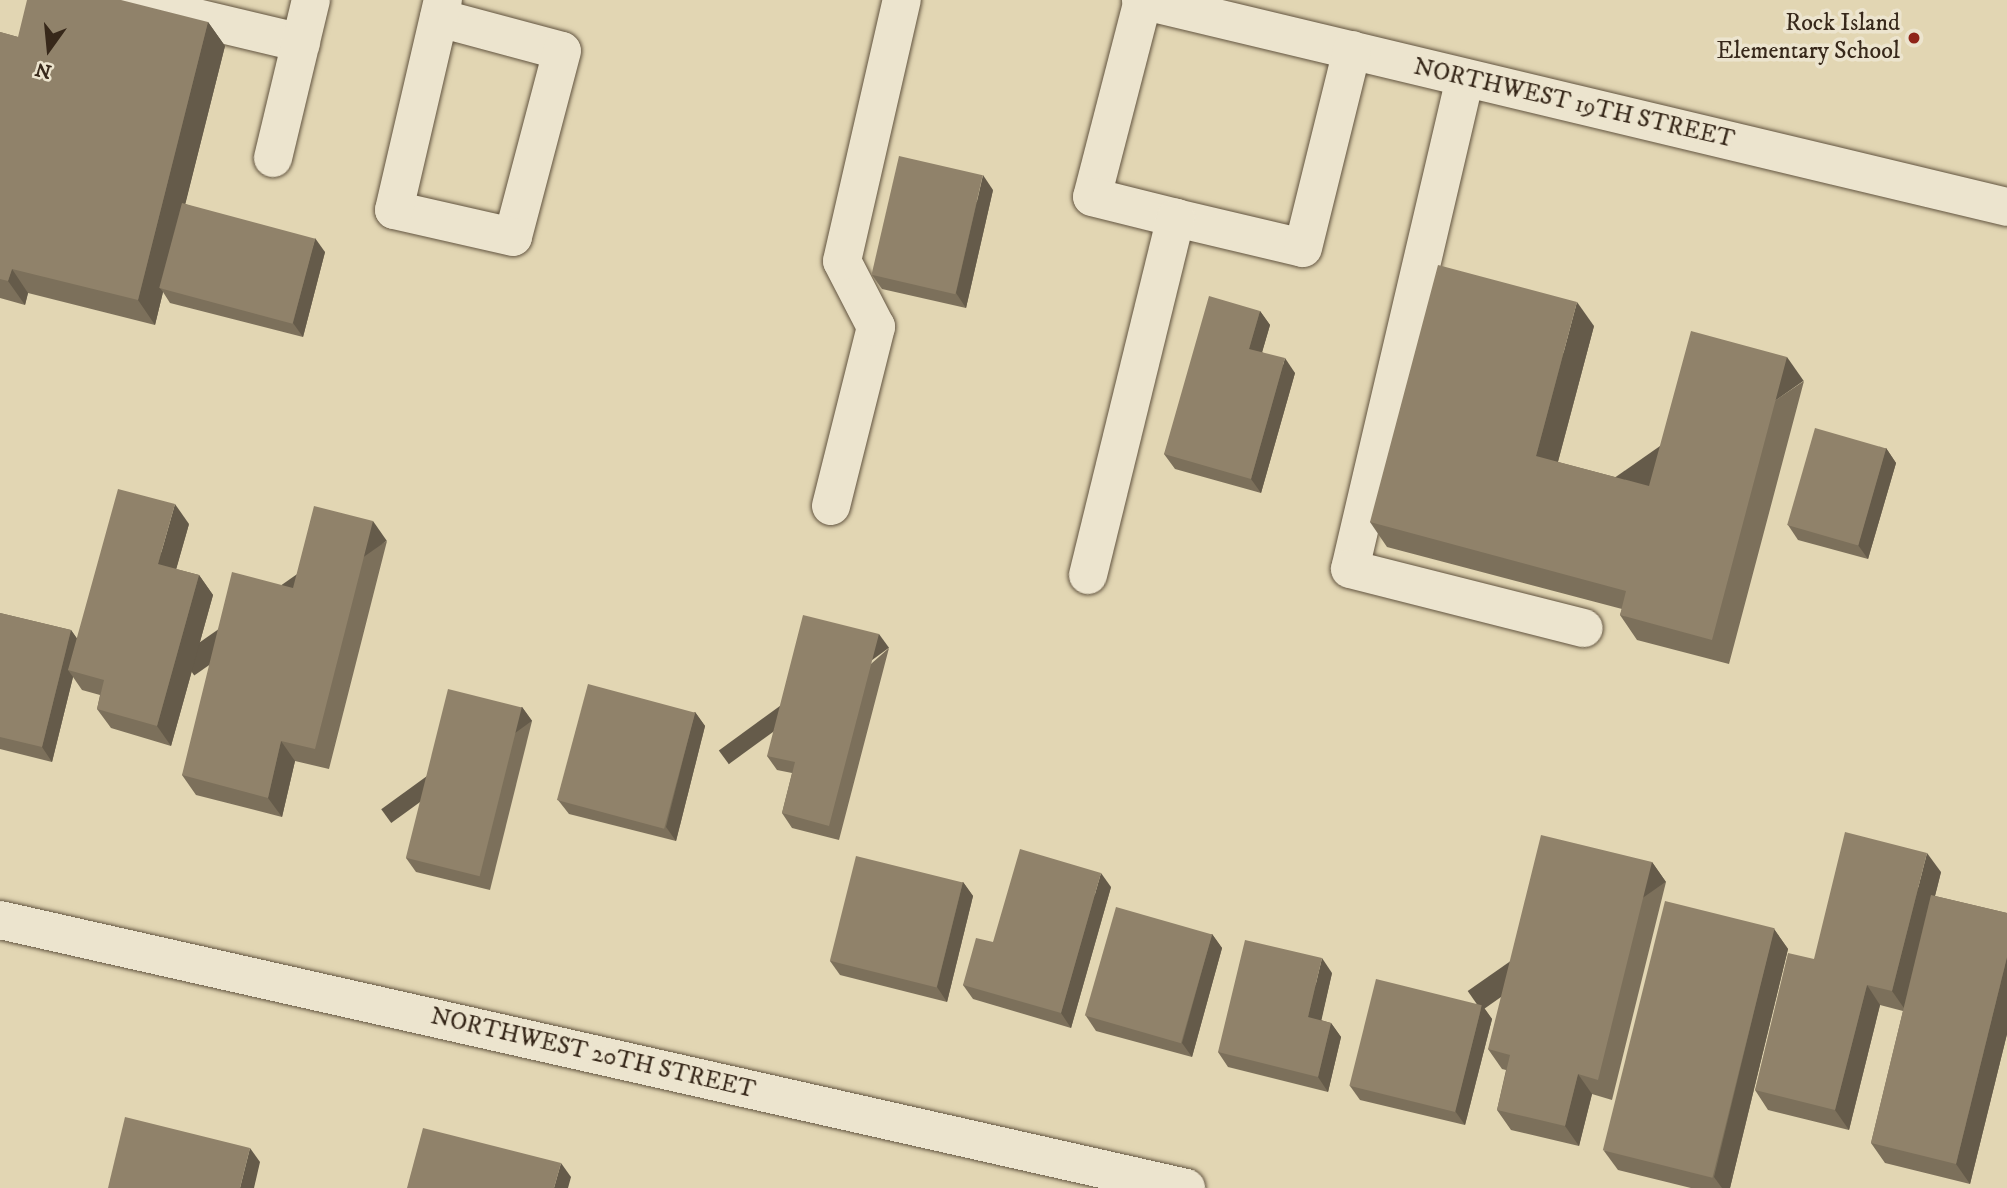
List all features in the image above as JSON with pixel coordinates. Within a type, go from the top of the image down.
[{"type":"street","points":[[121,0],[300,43]]},
{"type":"street","points":[[273,158],[311,0]]},
{"type":"street","points":[[831,506],[876,327],[842,261],[902,0]]},
{"type":"street","points":[[1142,0],[1092,197],[1176,218],[1303,247],[1352,50]]},
{"type":"street","name":"NORTHWEST 19TH STREET","points":[[1142,0],[1264,15],[1352,50],[2007,207]]},
{"type":"street","points":[[441,9],[562,51],[513,237],[394,210],[441,9]]},
{"type":"street","points":[[1465,78],[1350,569],[1584,628]]},
{"type":"street","points":[[1088,575],[1176,218]]},
{"type":"street","name":"NORTHWEST 20TH STREET","points":[[0,920],[1186,1188]]},
{"type":"building","points":[[27,0],[121,0],[208,22],[138,300],[12,269],[8,281],[0,279],[0,32],[18,37]]},
{"type":"building","points":[[899,156],[983,175],[955,294],[872,275]]},
{"type":"building","points":[[182,203],[315,239],[293,324],[159,288]]},
{"type":"building","points":[[1438,265],[1577,302],[1536,456],[1649,486],[1691,331],[1787,357],[1712,640],[1620,615],[1626,591],[1370,522]]},
{"type":"building","points":[[1209,296],[1260,311],[1249,349],[1285,358],[1251,479],[1164,454]]},
{"type":"building","points":[[1815,428],[1886,448],[1858,545],[1787,525]]},
{"type":"building","points":[[118,489],[175,504],[158,564],[199,575],[157,726],[97,709],[104,680],[68,670]]},
{"type":"building","points":[[314,506],[373,521],[315,749],[281,741],[268,798],[182,775],[232,572],[293,588]]},
{"type":"building","points":[[0,613],[71,630],[42,747],[0,737]]},
{"type":"building","points":[[803,615],[879,634],[829,826],[782,813],[795,762],[767,756]]},
{"type":"building","points":[[588,684],[695,713],[664,829],[557,800]]},
{"type":"building","points":[[448,689],[522,707],[480,876],[406,858]]},
{"type":"building","points":[[1845,832],[1927,853],[1892,991],[1867,985],[1835,1110],[1755,1090],[1788,953],[1814,959]]},
{"type":"building","points":[[1541,835],[1652,862],[1598,1080],[1578,1074],[1565,1126],[1497,1110],[1510,1055],[1488,1049]]},
{"type":"building","points":[[1020,849],[1101,873],[1061,1013],[963,985],[976,938],[993,942]]},
{"type":"building","points":[[856,856],[963,883],[937,987],[830,961]]},
{"type":"building","points":[[1931,895],[2007,913],[2007,957],[1956,1164],[1871,1143]]},
{"type":"building","points":[[1665,901],[1775,928],[1712,1178],[1603,1150]]},
{"type":"building","points":[[1116,907],[1212,935],[1181,1043],[1085,1016]]},
{"type":"building","points":[[1245,940],[1322,958],[1308,1017],[1331,1023],[1318,1077],[1218,1052]]},
{"type":"building","points":[[1376,979],[1482,1005],[1455,1112],[1349,1086]]},
{"type":"building","points":[[125,1117],[250,1148],[240,1188],[108,1188]]},
{"type":"building","points":[[423,1128],[561,1163],[554,1188],[407,1188]]},
{"type":"place","name":"Rock Island Elementary School","points":[[1914,38]]}]
